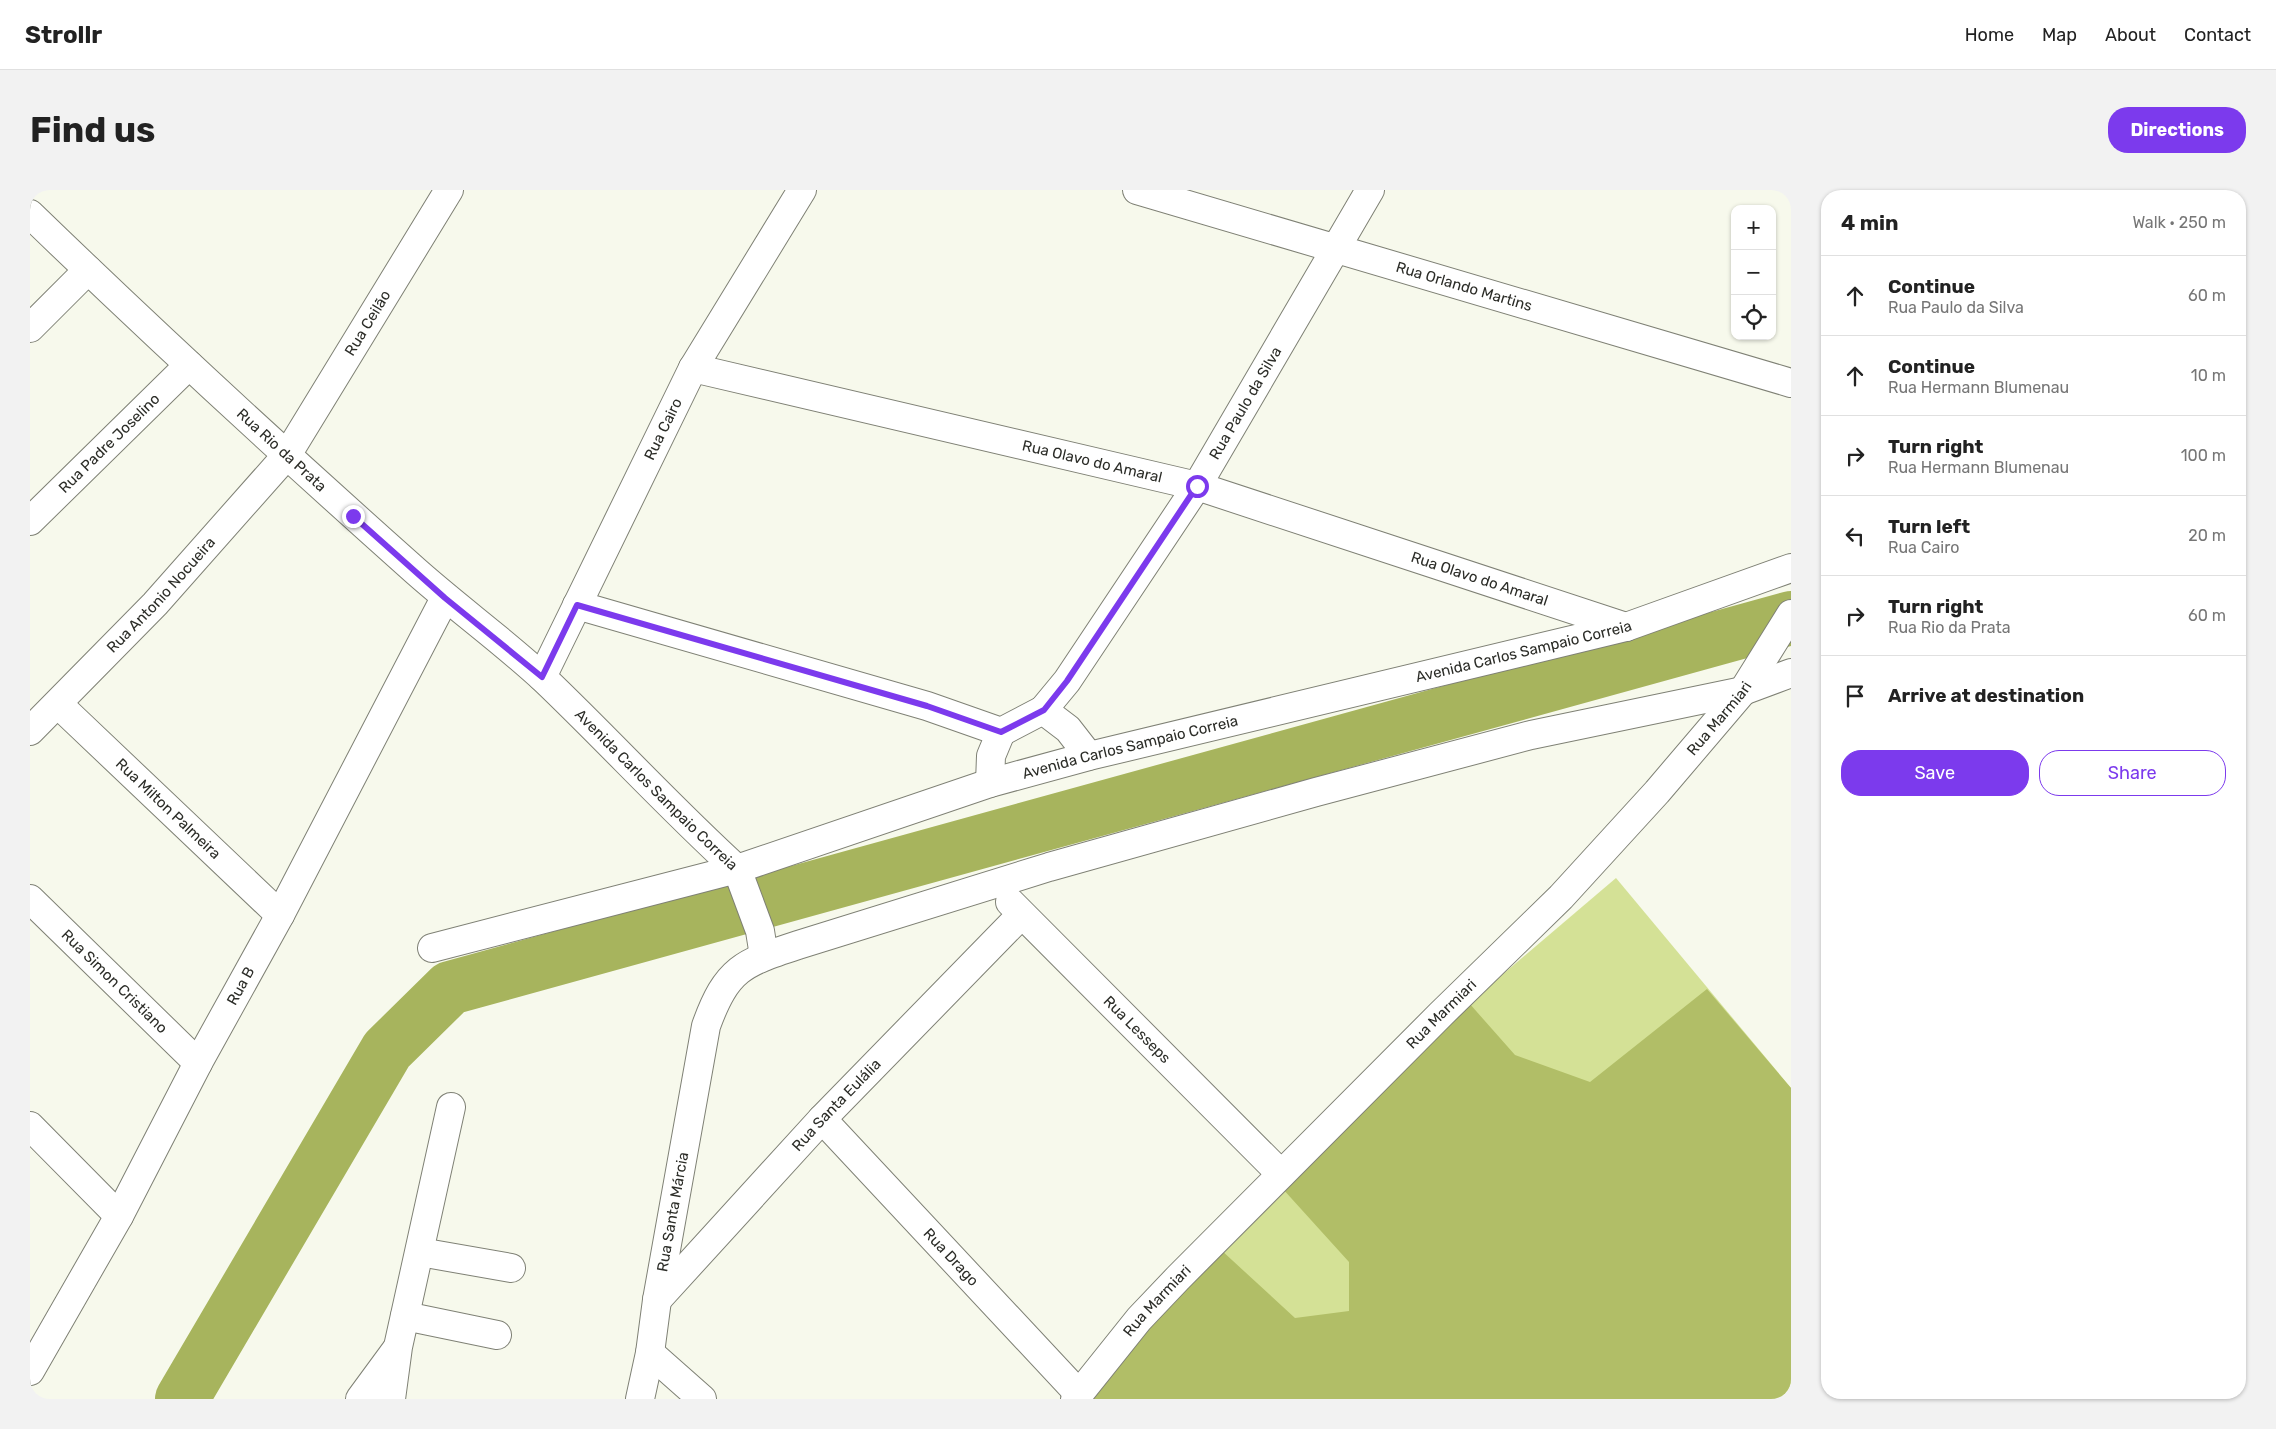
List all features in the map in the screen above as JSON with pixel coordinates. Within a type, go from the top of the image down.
[{"type":"street","name":"Rua Ceilão","points":[[288,455],[448,190]]},
{"type":"street","name":"Rua Cairo","points":[[542,677],[693,368],[802,190]]},
{"type":"street","name":"Rua Orlando Martins","points":[[1137,190],[1791,383]]},
{"type":"street","name":"Rua Paulo da Silva","points":[[1044,710],[1067,681],[1197,486],[1370,190]]},
{"type":"street","name":"Rua Rio da Prata","points":[[30,214],[189,365],[445,598],[542,677]]},
{"type":"street","points":[[30,328],[88,270]]},
{"type":"street","name":"Rua Padre Joselino","points":[[30,521],[189,365]]},
{"type":"street","name":"Rua Olavo do Amaral","points":[[693,368],[1197,486],[1626,627]]},
{"type":"street","name":"Rua Antonio Nocueira","points":[[30,731],[155,604],[288,455]]},
{"type":"street","name":"Avenida Carlos Sampaio Correia","points":[[542,677],[739,874],[990,783],[1089,756],[1626,627],[1791,568]]},
{"type":"street","name":"Rua B","points":[[32,1361],[119,1216],[198,1063],[280,916],[445,598]]},
{"type":"street","points":[[577,605],[927,706],[1001,732]]},
{"type":"street","name":"Rua Marmiari","points":[[1077,1396],[1139,1319],[1281,1174],[1561,897],[1657,792],[1747,685],[1791,614]]},
{"type":"street","points":[[432,948],[739,874],[762,943],[994,885],[1058,864],[1531,735],[1791,673]]},
{"type":"street","name":"Rua Milton Palmeira","points":[[58,704],[280,916]]},
{"type":"street","points":[[990,783],[990,756],[1001,732],[1044,710],[1068,729],[1089,756]]},
{"type":"street","name":"Rua Lesseps","points":[[994,885],[1021,915],[1281,1174]]},
{"type":"street","name":"Rua Simon Cristiano","points":[[30,899],[198,1063]]},
{"type":"street","name":"Rua Santa Eulália","points":[[657,1300],[822,1120],[1021,915]]},
{"type":"street","name":"Rua Santa Márcia","points":[[640,1399],[650,1353],[657,1300],[706,1026],[715,1000],[724,984],[742,967],[762,943]]},
{"type":"street","points":[[391,1399],[398,1347],[451,1107]]},
{"type":"street","name":"Rua Drago","points":[[822,1120],[1077,1396]]},
{"type":"street","points":[[30,1126],[119,1216]]},
{"type":"street","points":[[420,1252],[511,1268]]},
{"type":"street","points":[[405,1316],[497,1335]]},
{"type":"street","points":[[360,1399],[398,1347]]},
{"type":"street","points":[[650,1353],[702,1399]]},
{"type":"green space","points":[[1616,878],[1791,1088],[1791,1399],[1154,1313],[1469,1003]]},
{"type":"green space","points":[[1707,989],[1791,1088],[1791,1399],[1090,1399],[1154,1313],[1220,1249],[1295,1318],[1349,1311],[1349,1262],[1282,1188],[1469,1003],[1515,1055],[1590,1082]]},
{"type":"waterway","points":[[182,1399],[387,1050],[450,988],[1791,618]]},
{"type":"route","points":[[353,516],[445,598],[542,677],[577,605],[927,706],[1001,732],[1044,710],[1067,681],[1197,486]]}]
